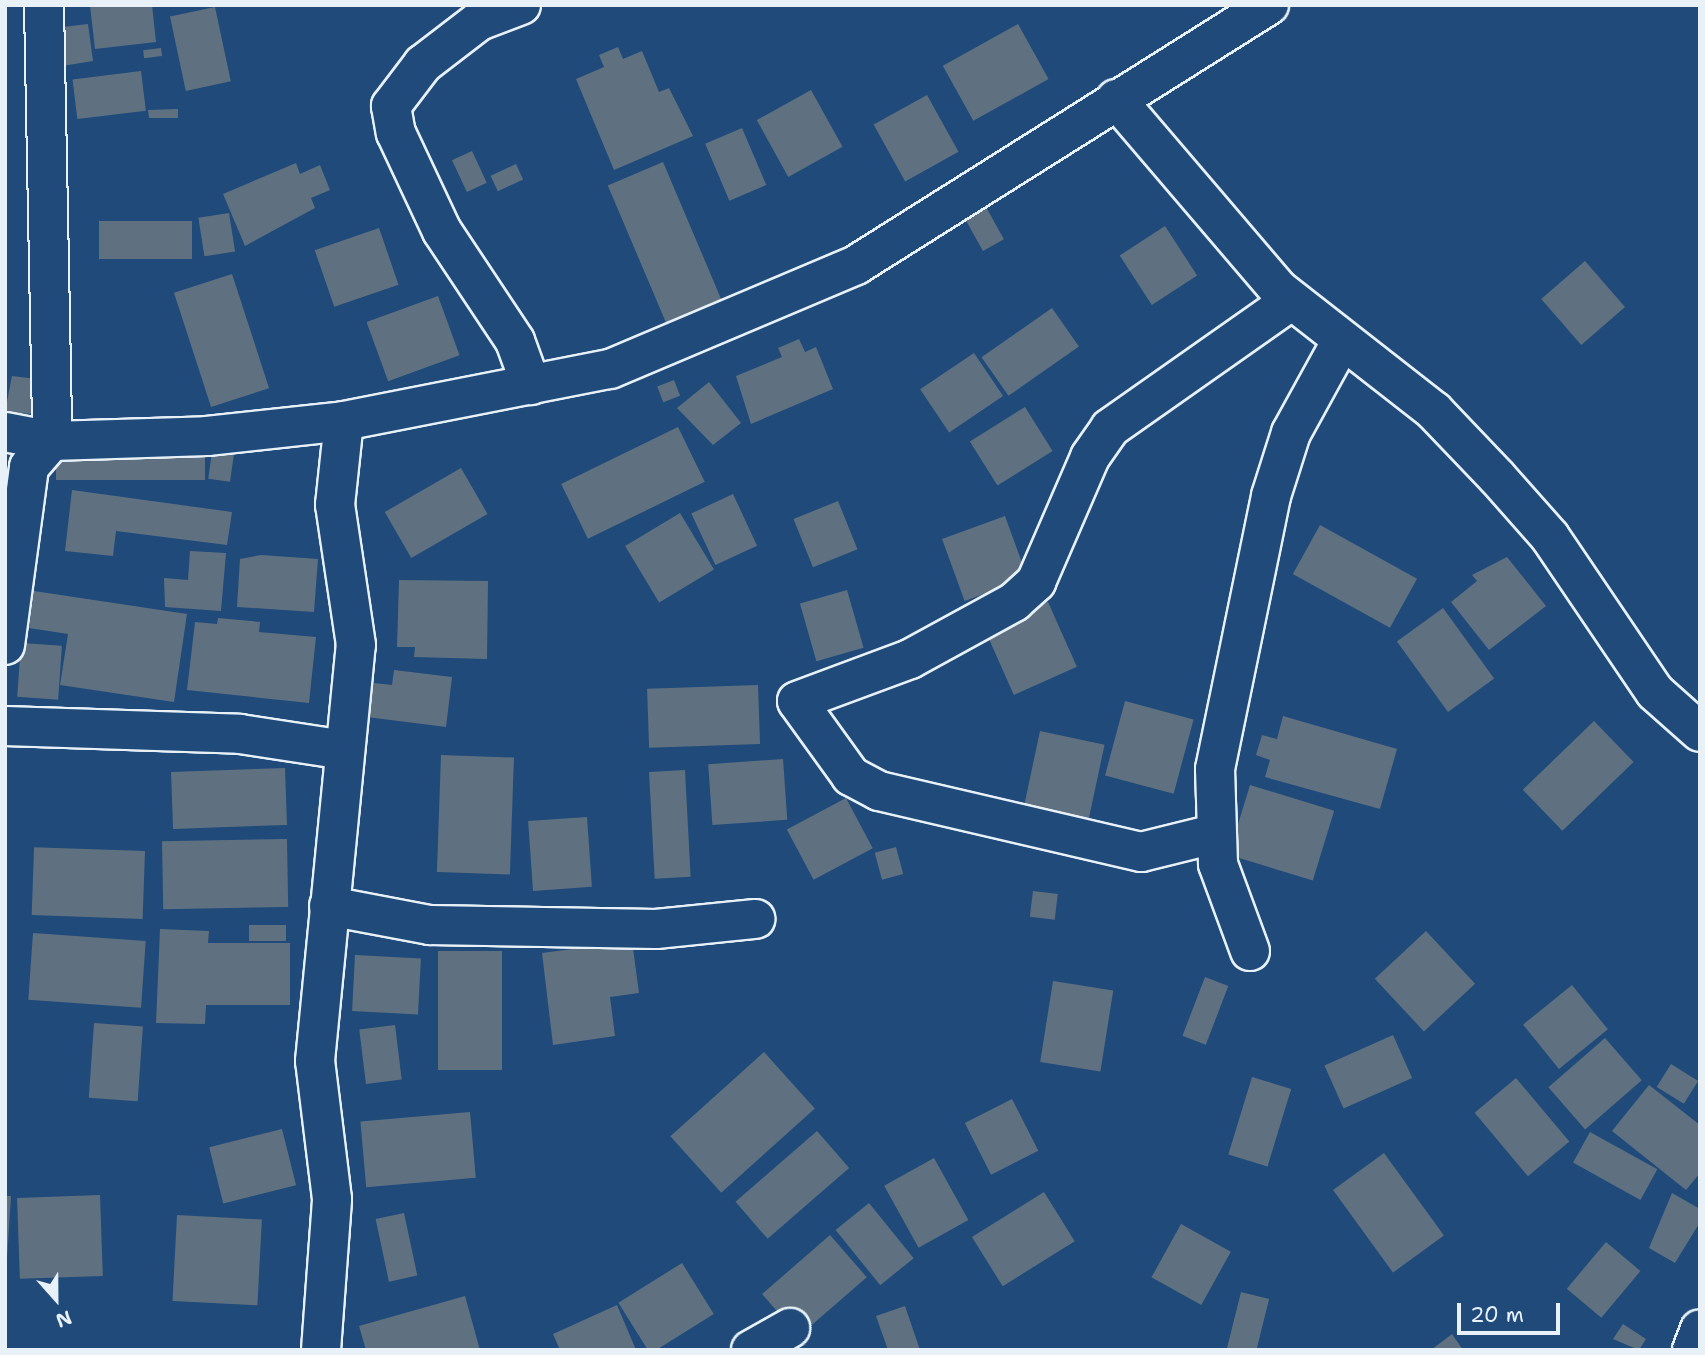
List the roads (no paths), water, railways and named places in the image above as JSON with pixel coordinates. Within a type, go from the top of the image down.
[{"type":"street","points":[[5,645],[41,454],[44,5]]},
{"type":"street","points":[[521,5],[479,21],[423,64],[391,106],[396,133],[442,231],[515,341],[531,386]]},
{"type":"street","points":[[5,434],[41,454],[344,421],[610,369],[856,265],[1269,5]]},
{"type":"street","points":[[1116,99],[1292,301],[1341,342],[1434,411],[1497,477],[1550,537],[1655,692],[1700,732]]},
{"type":"street","points":[[1214,834],[1141,852],[879,791],[851,776],[797,701],[910,659],[1014,602],[1036,582],[1090,457],[1110,428],[1292,301]]},
{"type":"street","points":[[1250,951],[1231,907],[1214,834],[1215,769],[1271,496],[1291,433],[1341,342]]},
{"type":"street","points":[[321,1350],[332,1199],[315,1061],[356,645],[335,505],[344,421]]},
{"type":"street","points":[[5,726],[240,734],[345,750]]},
{"type":"street","points":[[329,906],[430,925],[656,929],[755,919]]},
{"type":"street","points":[[751,1350],[790,1328]]},
{"type":"street","points":[[1692,1350],[1700,1329]]}]
